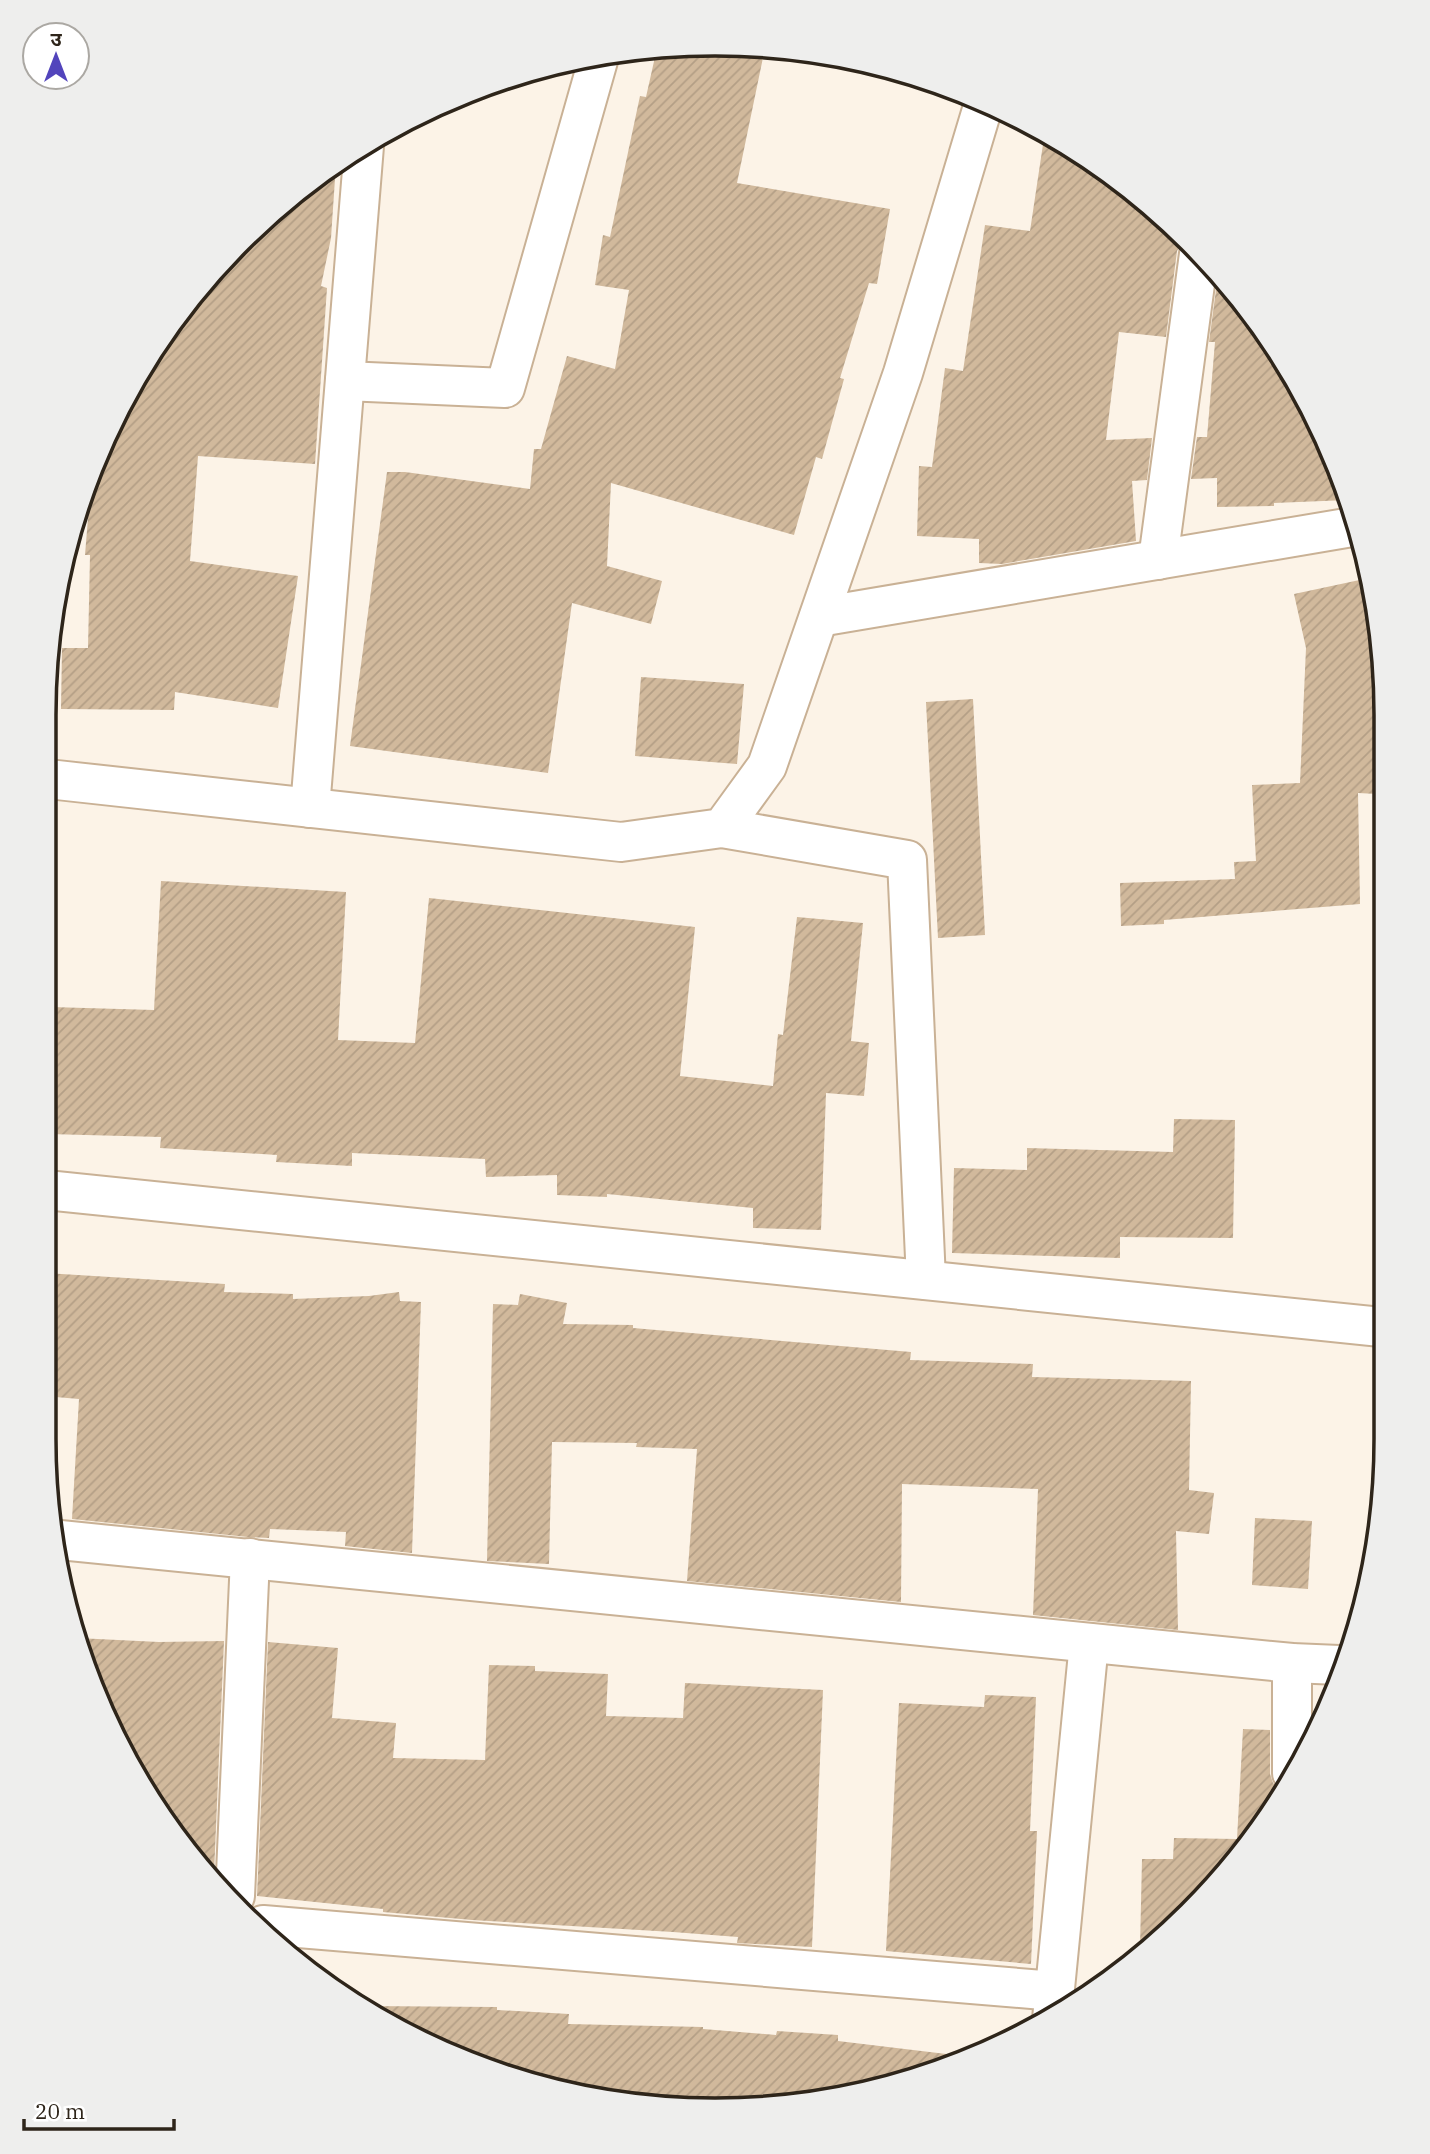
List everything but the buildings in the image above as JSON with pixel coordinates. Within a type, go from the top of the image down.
[{"type":"street","points":[[345,381],[505,388],[596,67]]},
{"type":"street","points":[[722,828],[767,766],[902,373],[981,113]]},
{"type":"street","points":[[310,808],[364,158]]},
{"type":"street","points":[[1158,560],[1197,266]]},
{"type":"street","points":[[819,617],[1347,528]]},
{"type":"street","points":[[56,780],[621,842],[722,828],[907,860],[926,1280]]},
{"type":"street","points":[[56,1191],[1374,1326]]},
{"type":"street","points":[[65,1540],[1292,1663],[1334,1665]]},
{"type":"street","points":[[235,1890],[250,1558]]},
{"type":"street","points":[[1054,2004],[1089,1643]]},
{"type":"street","points":[[1292,1663],[1292,1757]]},
{"type":"street","points":[[271,1926],[1052,2005]]}]
